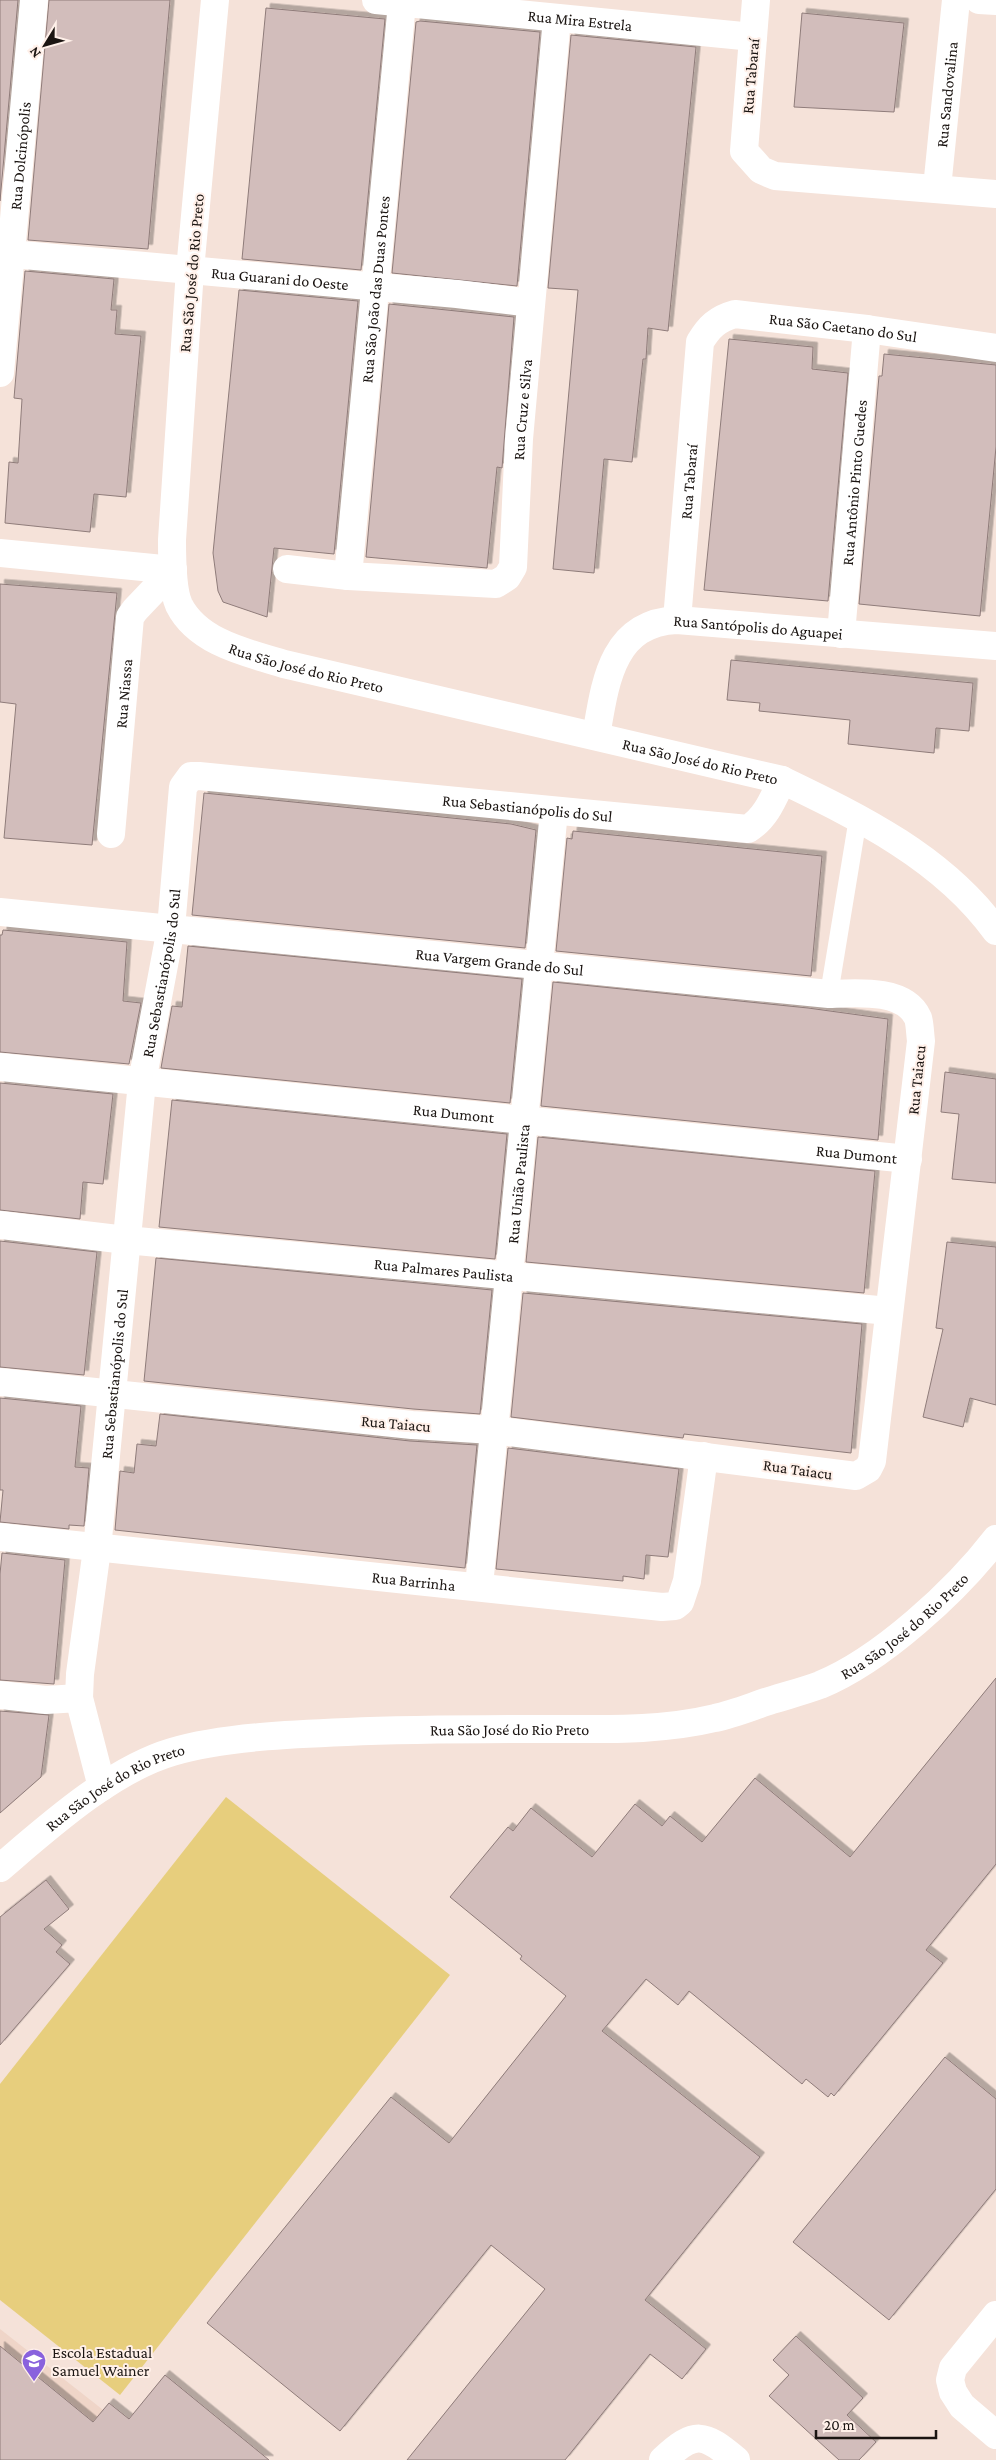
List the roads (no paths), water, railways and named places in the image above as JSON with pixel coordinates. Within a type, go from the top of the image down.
[{"type":"street","name":"Rua Dolcinópolis","points":[[0,373],[5,253],[34,0]]},
{"type":"street","name":"Rua São José do Rio Preto","points":[[215,0],[190,270],[172,540],[173,570],[179,604],[193,622],[210,637],[236,649],[284,664],[782,780],[858,818],[902,844],[932,865],[960,890],[996,931]]},
{"type":"street","name":"Rua Tabaraí","points":[[756,0],[744,151],[761,170],[775,176],[937,188]]},
{"type":"street","name":"Rua Sandovalina","points":[[937,188],[956,0]]},
{"type":"street","points":[[979,0],[996,1]]},
{"type":"street","name":"Rua Mira Estrela","points":[[389,2],[753,37]]},
{"type":"street","name":"Rua São João das Duas Pontes","points":[[348,576],[377,289],[389,2]]},
{"type":"street","name":"Rua Cruz e Silva","points":[[287,569],[348,576],[496,584],[507,577],[513,567],[519,440],[557,18]]},
{"type":"street","points":[[937,188],[996,194]]},
{"type":"street","name":"Rua Guarani do Oeste","points":[[5,253],[377,289],[457,294],[531,304]]},
{"type":"street","name":"Rua São Caetano do Sul","points":[[700,342],[707,331],[719,319],[734,314],[867,329],[996,348]]},
{"type":"street","name":"Rua Antônio Pinto Guedes","points":[[841,634],[867,329]]},
{"type":"street","name":"Rua Tabaraí","points":[[677,620],[700,342]]},
{"type":"street","points":[[0,553],[173,570]]},
{"type":"street","name":"Rua Niassa","points":[[111,834],[130,617],[134,610],[173,570]]},
{"type":"street","name":"Rua Santópolis do Aguapei","points":[[596,736],[608,672],[622,646],[640,630],[661,621],[677,620],[841,634],[996,641]]},
{"type":"street","name":"Rua Sebastianópolis do Sul","points":[[102,1786],[79,1698],[97,1549],[142,1082],[171,928],[182,794],[187,778],[191,776],[748,829],[758,823],[770,807],[782,780]]},
{"type":"street","name":"Rua União Paulista","points":[[479,1586],[554,811]]},
{"type":"street","name":"Rua Vargem Grande do Sul","points":[[0,912],[829,994]]},
{"type":"street","name":"Rua Taiacu","points":[[0,1382],[412,1425],[493,1430],[704,1456],[848,1477],[856,1476],[868,1469],[872,1461],[921,1041],[918,1017],[908,1005],[890,996],[867,993],[829,994]]},
{"type":"street","name":"Rua Dumont","points":[[0,1067],[525,1122],[908,1159]]},
{"type":"street","name":"Rua Palmares Paulista","points":[[0,1225],[126,1240],[889,1312]]},
{"type":"street","name":"Rua Barrinha","points":[[0,1537],[97,1549],[179,1555],[662,1607],[675,1606],[680,1602],[686,1581],[704,1456]]},
{"type":"street","name":"Rua São José do Rio Preto","points":[[4,1861],[102,1786],[134,1766],[173,1751],[221,1742],[309,1733],[406,1730],[625,1729],[714,1718],[820,1685],[863,1661],[923,1616],[978,1563],[996,1539]]},
{"type":"street","points":[[0,1695],[46,1700],[79,1698]]},
{"type":"street","points":[[996,2315],[953,2368],[950,2380],[953,2392],[962,2406],[996,2435]]},
{"type":"street","points":[[663,2460],[678,2446],[696,2438],[714,2442],[736,2460]]},
{"type":"lane","points":[[829,994],[858,818]]},
{"type":"place","name":"Escola Estadual Samuel Wainer","points":[[34,2382]]}]
